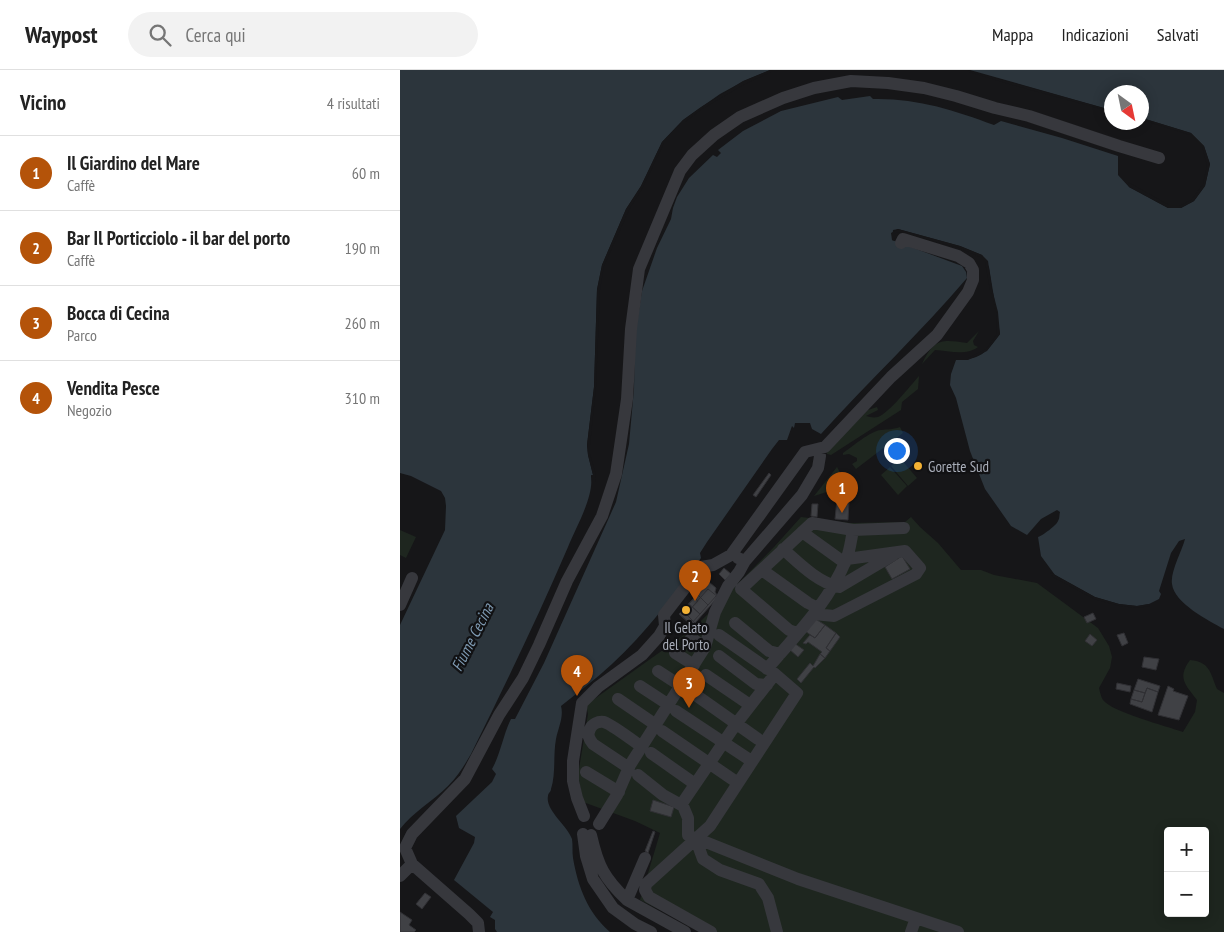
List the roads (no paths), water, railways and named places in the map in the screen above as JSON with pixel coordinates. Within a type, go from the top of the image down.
[{"type":"street","points":[[479,932],[478,923],[412,864],[405,848],[412,834],[465,779],[499,715],[523,678],[567,581],[605,508],[616,474],[627,399],[631,329],[639,269],[680,171],[692,155],[714,135],[740,117],[783,98],[851,81],[888,82],[956,96],[1029,116],[1159,158]]},
{"type":"street","points":[[584,816],[576,798],[573,781],[582,703],[598,687],[642,655],[660,636],[665,626],[664,615],[701,567],[714,565],[731,555],[805,452],[825,447],[891,376],[937,335],[968,292],[973,270],[969,263],[958,256],[903,239],[901,243]]},
{"type":"street","points":[[587,835],[598,830],[599,824],[618,792],[634,771],[685,689],[694,665],[705,648],[715,612],[728,586],[745,562],[802,495],[818,468],[820,456],[818,450]]},
{"type":"street","points":[[797,633],[789,630],[741,589],[812,523],[853,530],[904,528]]},
{"type":"street","points":[[681,805],[736,724],[767,685],[780,654],[816,611],[833,586],[846,561],[853,530]]},
{"type":"street","points":[[762,570],[808,603],[816,611],[834,616],[916,574],[920,568],[905,551],[846,561],[802,532]]},
{"type":"street","points":[[783,549],[818,577],[833,586],[839,587],[897,552]]},
{"type":"street","points":[[731,555],[745,562]]},
{"type":"street","points":[[400,605],[412,578]]},
{"type":"street","points":[[735,623],[769,651],[780,654]]},
{"type":"street","points":[[711,932],[649,897],[645,890],[646,884],[697,840],[710,826],[797,693],[719,635]]},
{"type":"street","points":[[691,638],[705,648]]},
{"type":"street","points":[[675,653],[694,665]]},
{"type":"street","points":[[719,656],[756,684],[767,685]]},
{"type":"street","points":[[658,671],[758,739]]},
{"type":"street","points":[[706,675],[750,706]]},
{"type":"street","points":[[640,686],[750,760]]},
{"type":"street","points":[[618,699],[735,781]]},
{"type":"street","points":[[696,784],[604,722],[591,726],[589,739],[593,744],[634,771],[663,795],[681,805],[688,818],[688,835],[798,879],[958,932]]},
{"type":"street","points":[[586,772],[618,792]]},
{"type":"street","points":[[584,816],[594,816],[599,824]]},
{"type":"street","points":[[584,816],[578,825],[587,835],[605,876],[627,900],[685,932]]},
{"type":"street","points":[[587,835],[586,856],[593,879],[613,908],[635,924],[651,932]]},
{"type":"street","points":[[697,840],[703,859],[720,870],[759,884],[768,898],[777,932]]},
{"type":"street","points":[[627,900],[645,858]]},
{"type":"street","points":[[400,876],[412,864]]},
{"type":"street","points":[[911,932],[916,918]]},
{"type":"water","name":"Fiume Cecina","points":[[400,70],[770,70],[720,94],[683,120],[662,142],[641,186],[626,209],[602,265],[597,289],[594,387],[587,445],[593,475],[591,476],[590,493],[587,502],[533,625],[471,754],[452,782],[411,817],[400,829],[400,625],[445,530],[446,506],[445,498],[441,491],[411,476],[400,473]]},
{"type":"water","points":[[970,70],[1224,70],[1224,629],[1193,611],[1174,591],[1172,579],[1174,568],[1185,539],[1179,541],[1171,553],[1159,591],[1161,594],[1159,599],[1149,604],[1137,606],[1119,604],[1095,597],[1055,575],[1041,556],[1038,537],[1057,523],[1060,512],[1057,510],[1041,519],[1027,535],[1011,526],[985,489],[970,451],[956,398],[950,385],[951,374],[956,360],[977,357],[991,346],[1000,334],[989,267],[982,255],[960,246],[898,229],[893,230],[892,240],[962,266],[967,278],[932,318],[821,434],[812,429],[810,423],[795,423],[794,428],[792,426],[787,440],[779,440],[772,449],[707,542],[700,553],[701,558],[659,613],[612,664],[561,706],[561,718],[555,745],[553,777],[548,801],[553,812],[572,839],[575,869],[585,899],[602,925],[610,932],[497,932],[495,920],[490,917],[493,912],[454,880],[474,843],[475,837],[459,828],[456,816],[492,782],[496,774],[492,769],[498,757],[508,725],[511,719],[515,719],[544,663],[616,502],[629,444],[634,389],[635,336],[642,291],[657,248],[671,219],[677,197],[689,178],[713,155],[717,157],[721,153],[718,150],[743,131],[781,111],[838,97],[842,100],[870,96],[873,99],[889,99],[935,106],[994,125],[1001,121],[1118,156],[1118,175],[1129,187],[1168,208],[1181,208],[1194,201],[1205,186],[1210,164],[1204,146],[1191,133],[1149,120],[1149,85],[1104,85],[1104,108]]},
{"type":"place","name":"Gorette Sud","points":[[918,466]]},
{"type":"place","name":"Il Giardino del Mare","points":[[842,513]]},
{"type":"place","name":"Bar Il Porticciolo - il bar del porto","points":[[695,601]]},
{"type":"place","name":"Il Gelato del Porto","points":[[686,610]]},
{"type":"place","name":"Vendita Pesce","points":[[577,696]]},
{"type":"place","name":"Bocca di Cecina","points":[[689,708]]}]
